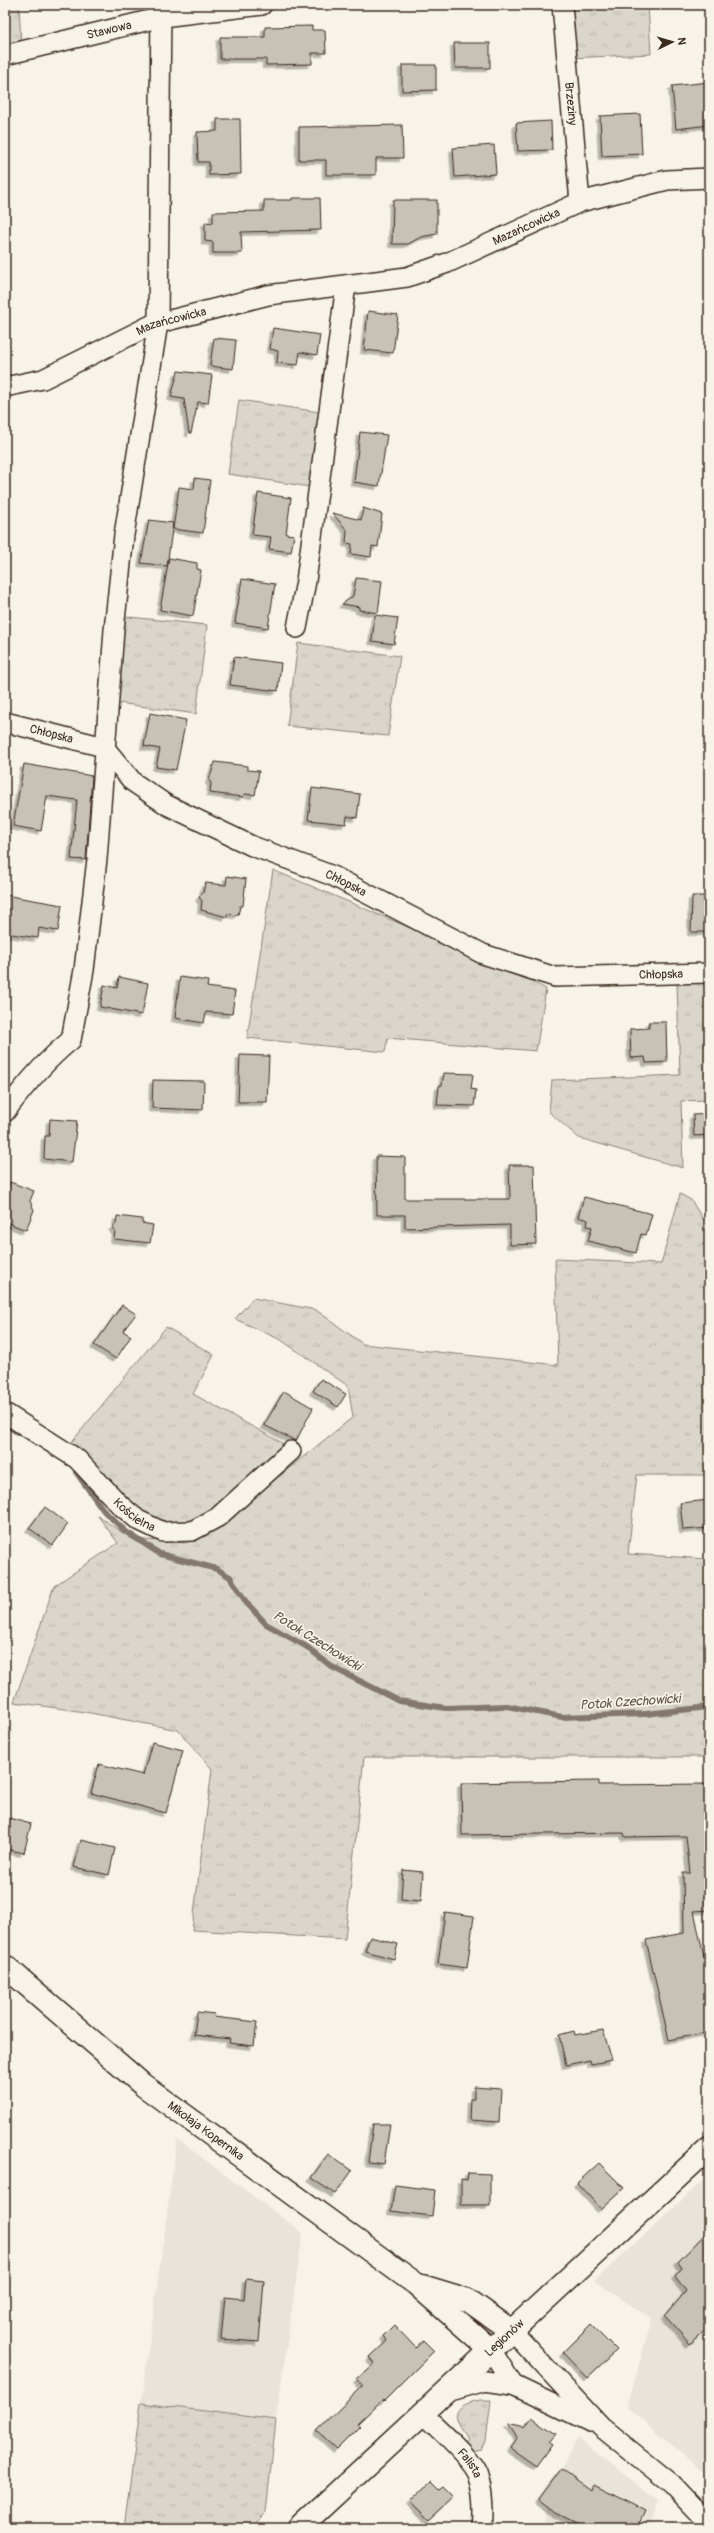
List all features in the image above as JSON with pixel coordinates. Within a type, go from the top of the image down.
[{"type":"street","name":"Stawowa","points":[[5,55],[162,11],[262,5]]},
{"type":"street","name":"Brzeziny","points":[[562,5],[580,202]]},
{"type":"street","points":[[5,1112],[25,1084],[53,1055],[71,1040],[84,970],[97,859],[104,747],[124,535],[158,323],[162,11]]},
{"type":"street","name":"Mazańcowicka","points":[[5,387],[43,379],[158,323],[268,295],[407,277],[447,263],[580,202],[667,180],[709,178]]},
{"type":"street","points":[[297,628],[306,581],[346,285]]},
{"type":"street","name":"Chłopska","points":[[5,722],[104,747],[133,782],[167,805],[252,846],[333,876],[483,954],[556,977],[709,973]]},
{"type":"street","name":"Kościelna","points":[[5,1413],[77,1459],[120,1505],[138,1520],[163,1532],[192,1531],[218,1517],[291,1451]]},
{"type":"street","name":"Mikołaja Kopernika","points":[[5,1966],[143,2085],[416,2284],[492,2351]]},
{"type":"street","name":"Legionów","points":[[299,2528],[513,2332],[606,2242],[709,2148]]},
{"type":"street","name":"Mikołaja Kopernika","points":[[416,2284],[468,2300],[513,2332]]},
{"type":"street","points":[[513,2332],[601,2427],[672,2484],[709,2523]]},
{"type":"street","points":[[492,2351],[513,2385]]},
{"type":"street","points":[[447,2392],[485,2381],[513,2385],[601,2427]]},
{"type":"street","name":"Falista","points":[[423,2414],[478,2475],[484,2517],[482,2528]]},
{"type":"shaded area","points":[[177,2139],[303,2233],[276,2420],[141,2403]]},
{"type":"shaded area","points":[[709,2175],[709,2476],[627,2407],[652,2319],[594,2281]]},
{"type":"shaded area","points":[[578,2438],[658,2501],[649,2528],[544,2528],[550,2491]]},
{"type":"green space","points":[[5,5],[19,5],[21,46],[5,51]]},
{"type":"green space","points":[[566,5],[648,5],[651,54],[571,58]]},
{"type":"green space","points":[[239,400],[326,413],[316,488],[228,474]]},
{"type":"green space","points":[[119,616],[207,625],[196,714],[111,702]]},
{"type":"green space","points":[[298,643],[400,656],[388,736],[287,726]]},
{"type":"green space","points":[[273,870],[517,973],[546,989],[536,1051],[388,1038],[385,1052],[247,1038]]},
{"type":"green space","points":[[709,981],[709,1100],[681,1101],[683,1168],[579,1138],[549,1112],[552,1080],[680,1075],[677,983]]},
{"type":"green space","points":[[680,1194],[691,1200],[709,1229],[709,1475],[637,1475],[628,1554],[709,1559],[709,1757],[364,1757],[345,1939],[192,1930],[212,1769],[178,1730],[85,1712],[14,1702],[54,1586],[118,1543],[98,1516],[132,1539],[185,1543],[207,1534],[353,1417],[348,1386],[281,1340],[235,1319],[253,1298],[316,1310],[363,1344],[558,1365],[555,1259],[661,1264]]},
{"type":"green space","points":[[166,1327],[214,1355],[193,1394],[286,1445],[208,1516],[165,1527],[147,1522],[70,1444]]},
{"type":"green space","points":[[480,2400],[491,2400],[486,2441],[482,2448],[472,2450],[464,2442],[468,2438],[459,2424],[457,2414],[459,2409],[463,2406]]},
{"type":"green space","points":[[141,2403],[276,2420],[266,2512],[250,2528],[124,2528]]},
{"type":"building","points":[[312,26],[312,30],[325,30],[326,53],[312,53],[312,64],[266,65],[266,59],[220,59],[220,37],[265,37],[265,27]]},
{"type":"building","points":[[454,43],[490,43],[490,68],[455,68]]},
{"type":"building","points":[[402,65],[436,65],[436,90],[402,91]]},
{"type":"building","points":[[709,82],[709,125],[676,129],[672,86]]},
{"type":"building","points":[[640,114],[642,154],[602,156],[600,116]]},
{"type":"building","points":[[217,119],[240,119],[241,174],[209,175],[209,162],[198,162],[197,132],[217,131]]},
{"type":"building","points":[[551,121],[552,150],[518,151],[516,123]]},
{"type":"building","points":[[402,125],[403,158],[376,158],[376,175],[326,175],[326,160],[299,160],[299,127]]},
{"type":"building","points":[[494,145],[496,174],[455,177],[453,148]]},
{"type":"building","points":[[292,198],[320,198],[321,230],[241,232],[242,253],[213,253],[213,242],[205,241],[205,222],[213,223],[213,212],[264,211],[264,200],[292,200]]},
{"type":"building","points":[[393,200],[437,200],[437,234],[421,237],[408,244],[392,244]]},
{"type":"building","points":[[368,311],[398,315],[393,353],[364,350]]},
{"type":"building","points":[[273,328],[320,335],[317,355],[300,352],[298,365],[277,363],[278,351],[270,349]]},
{"type":"building","points":[[214,338],[236,340],[233,369],[210,366]]},
{"type":"building","points":[[178,371],[212,375],[208,403],[198,402],[191,433],[189,433],[184,399],[171,397]]},
{"type":"building","points":[[360,432],[387,435],[379,486],[354,482]]},
{"type":"building","points":[[195,478],[210,480],[203,533],[173,529],[179,487],[194,489]]},
{"type":"building","points":[[258,493],[291,498],[286,534],[294,535],[291,552],[269,549],[271,537],[252,535]]},
{"type":"building","points":[[363,508],[382,514],[378,547],[372,546],[371,557],[351,554],[352,544],[346,543],[347,530],[332,513],[361,520]]},
{"type":"building","points":[[149,520],[173,523],[167,566],[141,563]]},
{"type":"building","points":[[169,558],[197,563],[197,569],[201,570],[193,616],[160,610]]},
{"type":"building","points":[[356,578],[382,581],[378,613],[359,610],[359,607],[342,604],[353,596]]},
{"type":"building","points":[[242,579],[275,584],[268,628],[235,623]]},
{"type":"building","points":[[375,615],[398,618],[394,644],[372,641]]},
{"type":"building","points":[[234,657],[281,663],[278,691],[230,685]]},
{"type":"building","points":[[150,713],[186,720],[176,770],[156,767],[160,749],[144,746]]},
{"type":"building","points":[[215,762],[247,766],[247,770],[259,771],[255,795],[244,794],[243,797],[210,793],[211,783],[209,780]]},
{"type":"building","points":[[24,764],[92,776],[86,860],[71,859],[77,800],[47,796],[41,831],[13,826]]},
{"type":"building","points":[[312,788],[360,794],[357,818],[347,816],[346,824],[308,820]]},
{"type":"building","points":[[227,876],[246,879],[243,906],[240,906],[238,915],[227,914],[227,917],[201,910],[202,901],[199,897],[203,893],[205,883],[226,885]]},
{"type":"building","points":[[5,895],[62,905],[58,931],[39,928],[38,938],[5,933]]},
{"type":"building","points":[[692,896],[709,896],[709,932],[691,932]]},
{"type":"building","points":[[119,977],[148,983],[142,1015],[100,1007],[104,985],[117,988]]},
{"type":"building","points":[[180,977],[208,981],[207,987],[235,991],[232,1014],[206,1012],[204,1023],[175,1018]]},
{"type":"building","points":[[649,1022],[666,1022],[667,1062],[646,1063],[645,1057],[631,1058],[630,1029],[649,1028]]},
{"type":"building","points":[[240,1055],[269,1056],[267,1102],[238,1102]]},
{"type":"building","points":[[444,1073],[473,1074],[471,1089],[476,1090],[474,1106],[437,1105],[439,1086],[442,1085]]},
{"type":"building","points":[[153,1080],[204,1081],[203,1110],[152,1108]]},
{"type":"building","points":[[709,1114],[709,1135],[694,1136],[693,1115]]},
{"type":"building","points":[[50,1119],[77,1121],[72,1162],[44,1159],[45,1136],[49,1136]]},
{"type":"building","points":[[376,1156],[405,1157],[405,1199],[510,1199],[509,1165],[534,1165],[536,1244],[510,1245],[510,1225],[405,1228],[405,1215],[377,1215]]},
{"type":"building","points":[[10,1182],[34,1191],[30,1201],[34,1210],[26,1230],[5,1222],[5,1195]]},
{"type":"building","points":[[584,1197],[652,1214],[646,1235],[641,1234],[636,1253],[588,1241],[592,1227],[587,1226],[588,1220],[578,1217]]},
{"type":"building","points":[[117,1216],[142,1219],[142,1223],[153,1225],[150,1243],[114,1239],[115,1231],[112,1227],[116,1224]]},
{"type":"building","points":[[122,1305],[136,1314],[123,1331],[131,1336],[116,1359],[94,1345]]},
{"type":"building","points":[[321,1379],[346,1394],[338,1407],[313,1391]]},
{"type":"building","points":[[284,1391],[313,1408],[296,1441],[264,1425]]},
{"type":"building","points":[[709,1500],[709,1528],[683,1530],[680,1503]]},
{"type":"building","points":[[45,1507],[68,1524],[53,1545],[29,1528]]},
{"type":"building","points":[[152,1742],[183,1750],[166,1813],[91,1793],[99,1764],[143,1775]]},
{"type":"building","points":[[599,1781],[599,1785],[709,1784],[709,1910],[694,1911],[709,1980],[709,2032],[669,2040],[646,1940],[684,1933],[683,1873],[690,1873],[686,1836],[625,1837],[624,1833],[462,1835],[461,1783]]},
{"type":"building","points":[[5,1817],[31,1824],[24,1853],[5,1849]]},
{"type":"building","points":[[81,1840],[115,1848],[109,1875],[74,1867]]},
{"type":"building","points":[[403,1870],[423,1872],[421,1901],[401,1899]]},
{"type":"building","points":[[445,1912],[474,1916],[467,1968],[438,1964]]},
{"type":"building","points":[[370,1937],[398,1944],[394,1959],[365,1951]]},
{"type":"building","points":[[197,2012],[215,2014],[214,2017],[257,2022],[254,2046],[229,2043],[230,2039],[194,2035]]},
{"type":"building","points":[[603,2030],[612,2060],[591,2064],[590,2060],[566,2065],[559,2035],[574,2031],[575,2035]]},
{"type":"building","points":[[474,2087],[501,2089],[499,2122],[469,2120],[470,2099],[474,2099]]},
{"type":"building","points":[[373,2124],[390,2124],[384,2164],[368,2162]]},
{"type":"building","points":[[328,2154],[352,2171],[335,2194],[311,2178]]},
{"type":"building","points":[[599,2163],[624,2188],[601,2209],[577,2183]]},
{"type":"building","points":[[468,2173],[490,2174],[490,2205],[461,2205],[461,2179],[467,2180]]},
{"type":"building","points":[[395,2185],[435,2190],[432,2216],[391,2211]]},
{"type":"building","points":[[709,2230],[709,2327],[690,2344],[665,2316],[686,2291],[675,2276],[682,2268],[678,2262]]},
{"type":"building","points":[[246,2279],[264,2281],[259,2342],[221,2339],[225,2297],[244,2299]]},
{"type":"building","points":[[394,2325],[416,2348],[423,2340],[434,2351],[384,2401],[382,2400],[357,2424],[360,2426],[337,2449],[317,2431],[363,2386],[357,2379],[375,2363],[370,2357],[387,2341],[383,2336]]},
{"type":"building","points":[[591,2325],[616,2350],[587,2378],[563,2353]]},
{"type":"building","points":[[532,2417],[556,2434],[549,2442],[552,2444],[536,2466],[510,2448],[517,2438],[508,2423],[525,2427]]},
{"type":"building","points":[[562,2468],[592,2490],[594,2485],[645,2511],[637,2528],[587,2528],[560,2515],[539,2499]]},
{"type":"building","points":[[431,2481],[439,2489],[443,2486],[454,2497],[429,2520],[410,2501]]},
{"type":"waterway","name":"Potok Czechowicki","points":[[5,1424],[17,1432]]},
{"type":"waterway","name":"Potok Czechowicki","points":[[76,1472],[104,1511],[125,1531],[160,1554],[217,1569],[230,1577],[246,1602],[266,1624],[307,1647],[332,1667],[399,1701],[446,1708],[507,1706],[562,1717],[645,1714],[709,1707]]}]
